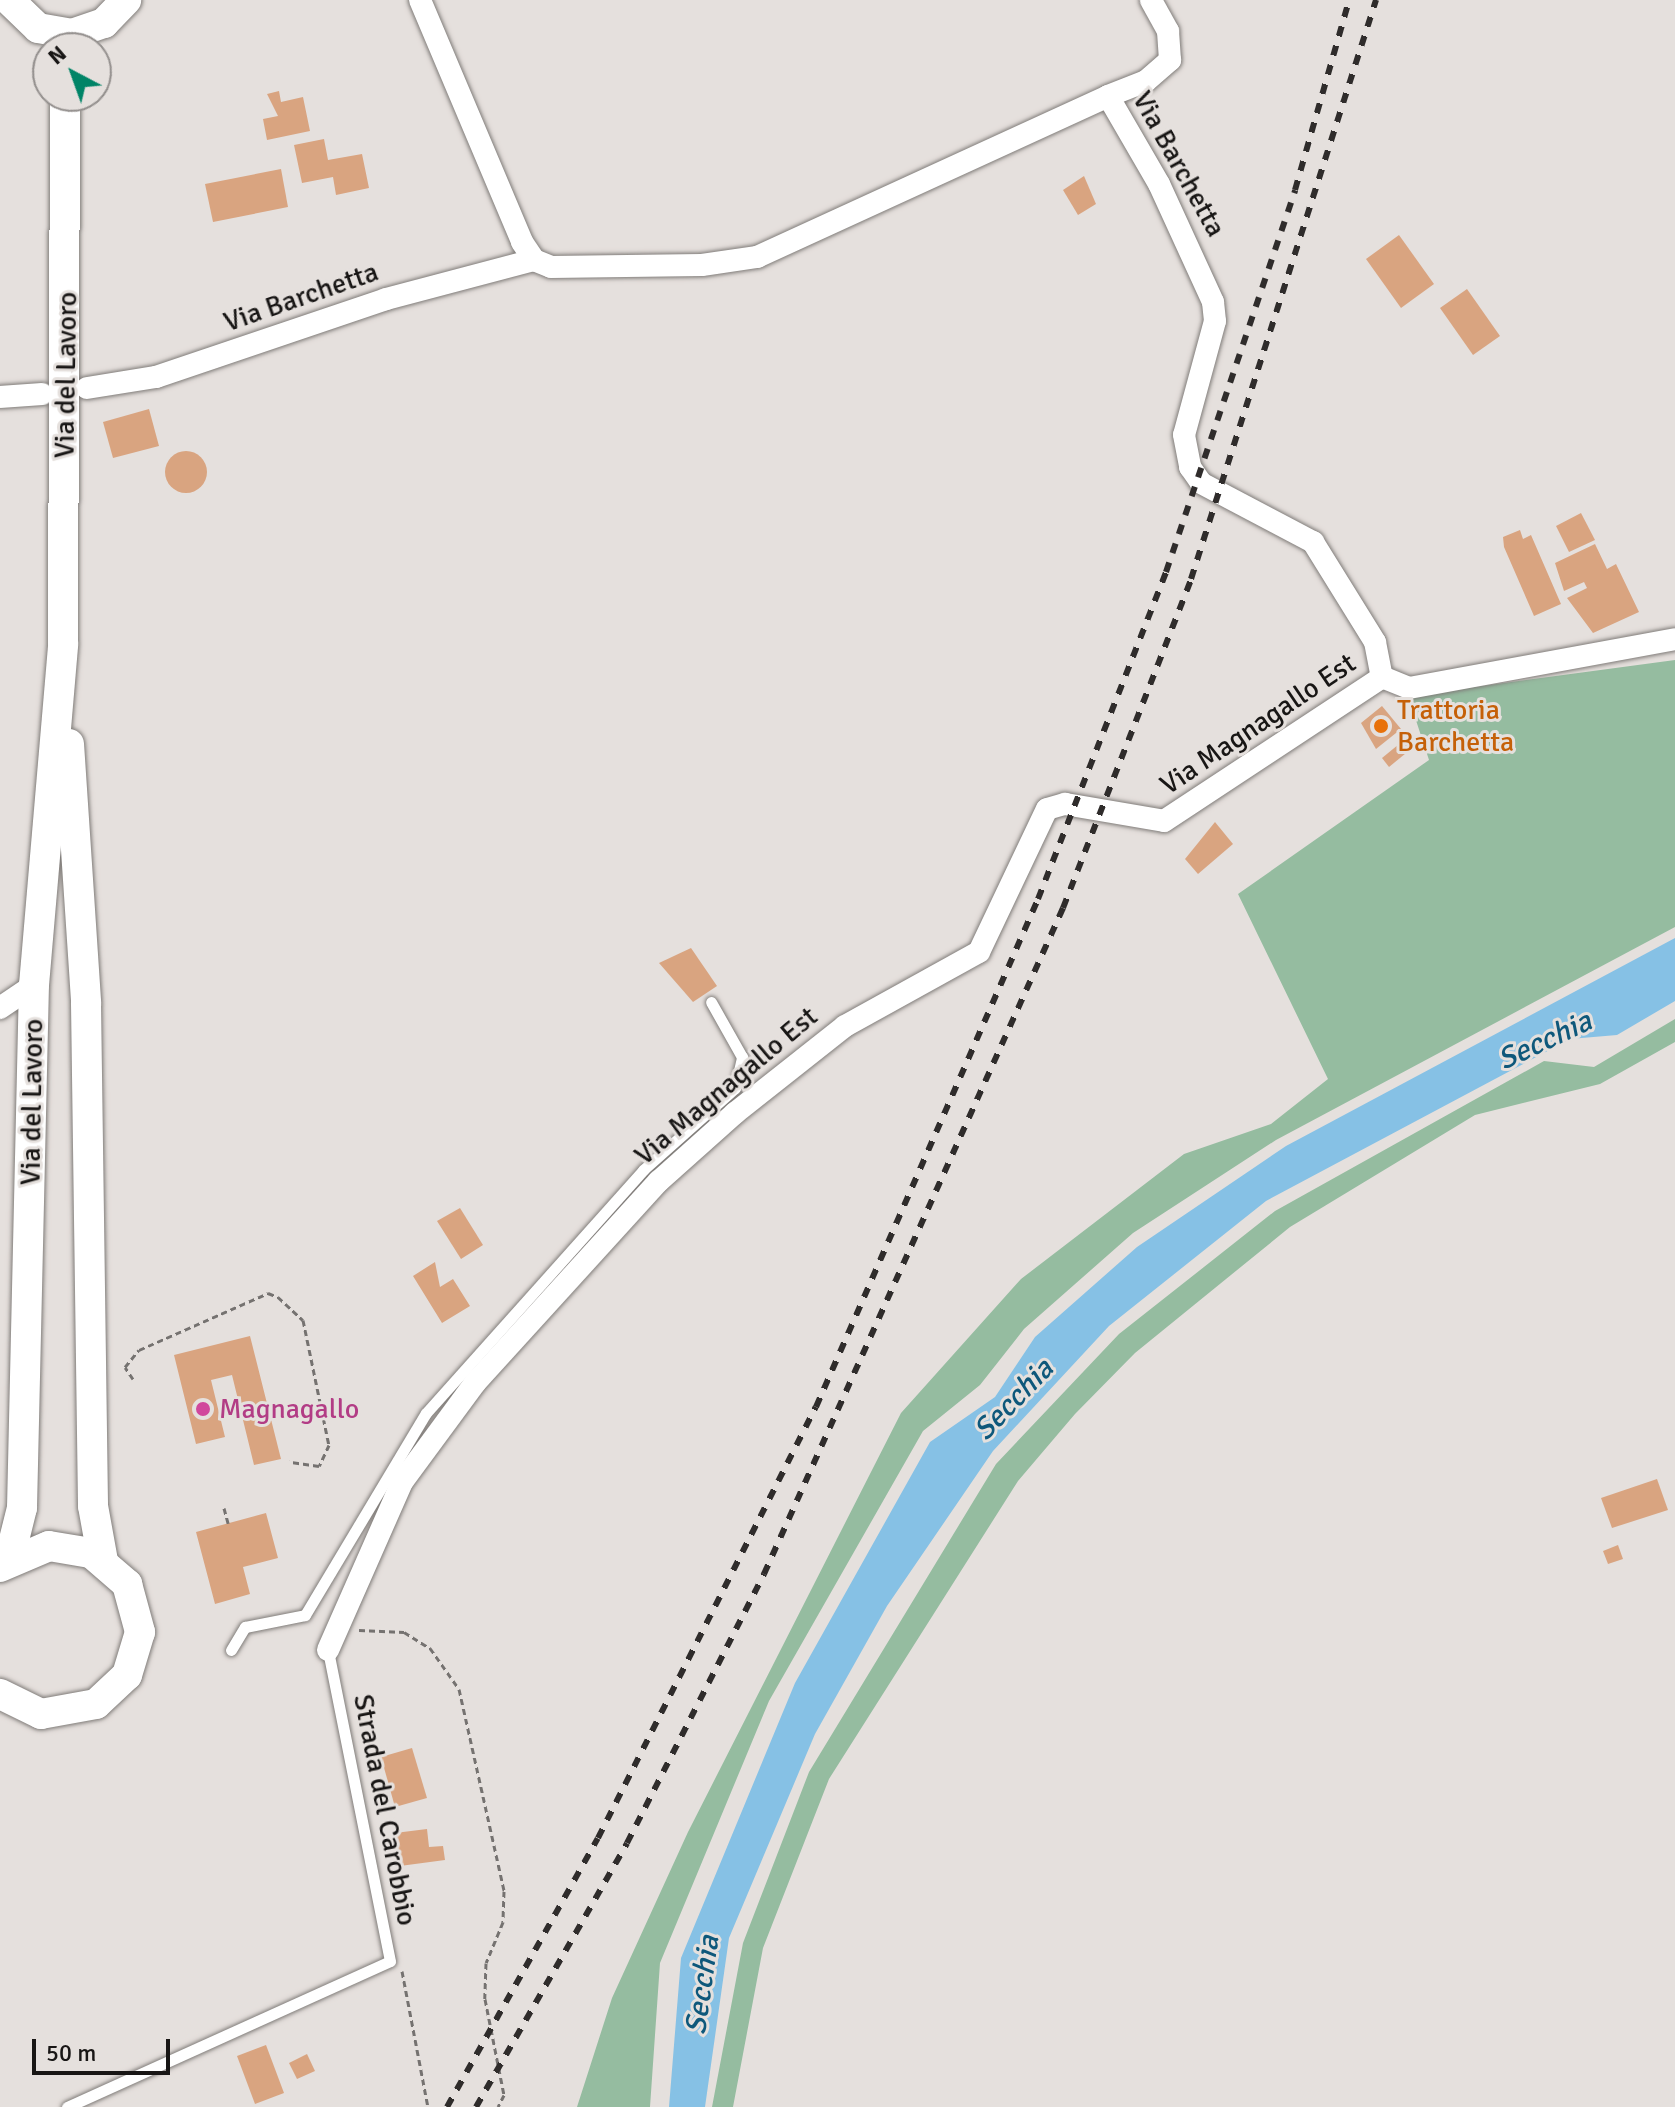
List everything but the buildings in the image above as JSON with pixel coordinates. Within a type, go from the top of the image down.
[{"type":"main road","points":[[9,0],[36,32]]},
{"type":"main road","points":[[102,32],[126,0]]},
{"type":"main road","name":"Via del Lavoro","points":[[5,1564],[22,1508],[34,985],[63,644],[69,112]]},
{"type":"main road","name":"Via del Lavoro","points":[[5,1564],[49,1546],[103,1561],[93,1506],[86,1003],[63,644]]},
{"type":"main road","points":[[1,1696],[27,1710],[69,1714],[119,1686],[138,1649],[139,1615],[127,1584],[103,1561]]},
{"type":"street","points":[[420,0],[534,260]]},
{"type":"street","points":[[1108,96],[1146,81],[1170,60],[1168,31],[1151,0]]},
{"type":"street","name":"Via Barchetta","points":[[87,388],[166,375],[386,299],[534,260],[551,267],[656,266],[757,257],[1108,96],[1166,197],[1213,302],[1215,321],[1184,435],[1190,467],[1201,483],[1313,542],[1375,642],[1382,677]]},
{"type":"street","points":[[0,397],[42,394]]},
{"type":"street","name":"Via Magnagallo Est","points":[[331,1640],[402,1482],[475,1383],[659,1181],[735,1113],[845,1026],[979,952],[1039,816],[1065,804],[1164,821],[1382,677],[1409,688],[1675,639]]},
{"type":"street","points":[[0,1008],[34,985]]},
{"type":"lane","points":[[231,1650],[245,1627],[305,1615],[426,1413],[643,1170],[735,1088],[742,1057],[711,1002]]},
{"type":"lane","name":"Strada del Carobbio","points":[[67,2107],[390,1961],[331,1640]]},
{"type":"path","points":[[133,1379],[125,1367],[139,1350],[268,1293],[278,1297],[303,1320],[329,1445],[319,1466],[289,1462]]},
{"type":"path","points":[[224,1508],[228,1523]]},
{"type":"path","points":[[331,1640],[404,1632],[430,1648],[459,1689],[504,1891],[485,1999],[504,2095],[498,2107]]},
{"type":"path","points":[[390,1961],[401,1968],[416,2027],[428,2107]]},
{"type":"green space","points":[[1675,660],[1675,927],[1276,1140],[1133,1233],[1024,1329],[980,1385],[923,1431],[769,1701],[660,1963],[650,2107],[577,2107],[612,1998],[688,1832],[901,1413],[1021,1279],[1184,1154],[1271,1124],[1328,1079],[1238,894],[1429,760],[1408,696]]},
{"type":"green space","points":[[1675,1019],[1675,1042],[1600,1084],[1475,1115],[1290,1227],[1135,1353],[1075,1414],[1018,1481],[829,1779],[763,1948],[733,2107],[712,2107],[743,1943],[809,1772],[996,1464],[1119,1334],[1275,1211],[1544,1061],[1594,1067]]},
{"type":"water","name":"Secchia","points":[[1675,938],[1675,1001],[1617,1035],[1570,1039],[1266,1201],[1109,1326],[993,1451],[887,1606],[815,1734],[729,1938],[705,2107],[669,2107],[681,1958],[795,1683],[930,1442],[995,1397],[1035,1337],[1137,1247],[1286,1146]]},
{"type":"railway","points":[[447,2107],[598,1838],[816,1407],[1038,899],[1166,572],[1295,190],[1349,0]]},
{"type":"railway","points":[[476,2107],[627,1843],[764,1574],[1063,908],[1191,579],[1376,0]]},
{"type":"place","name":"Trattoria Barchetta","points":[[1381,726]]},
{"type":"place","name":"Magnagallo","points":[[203,1409]]}]
